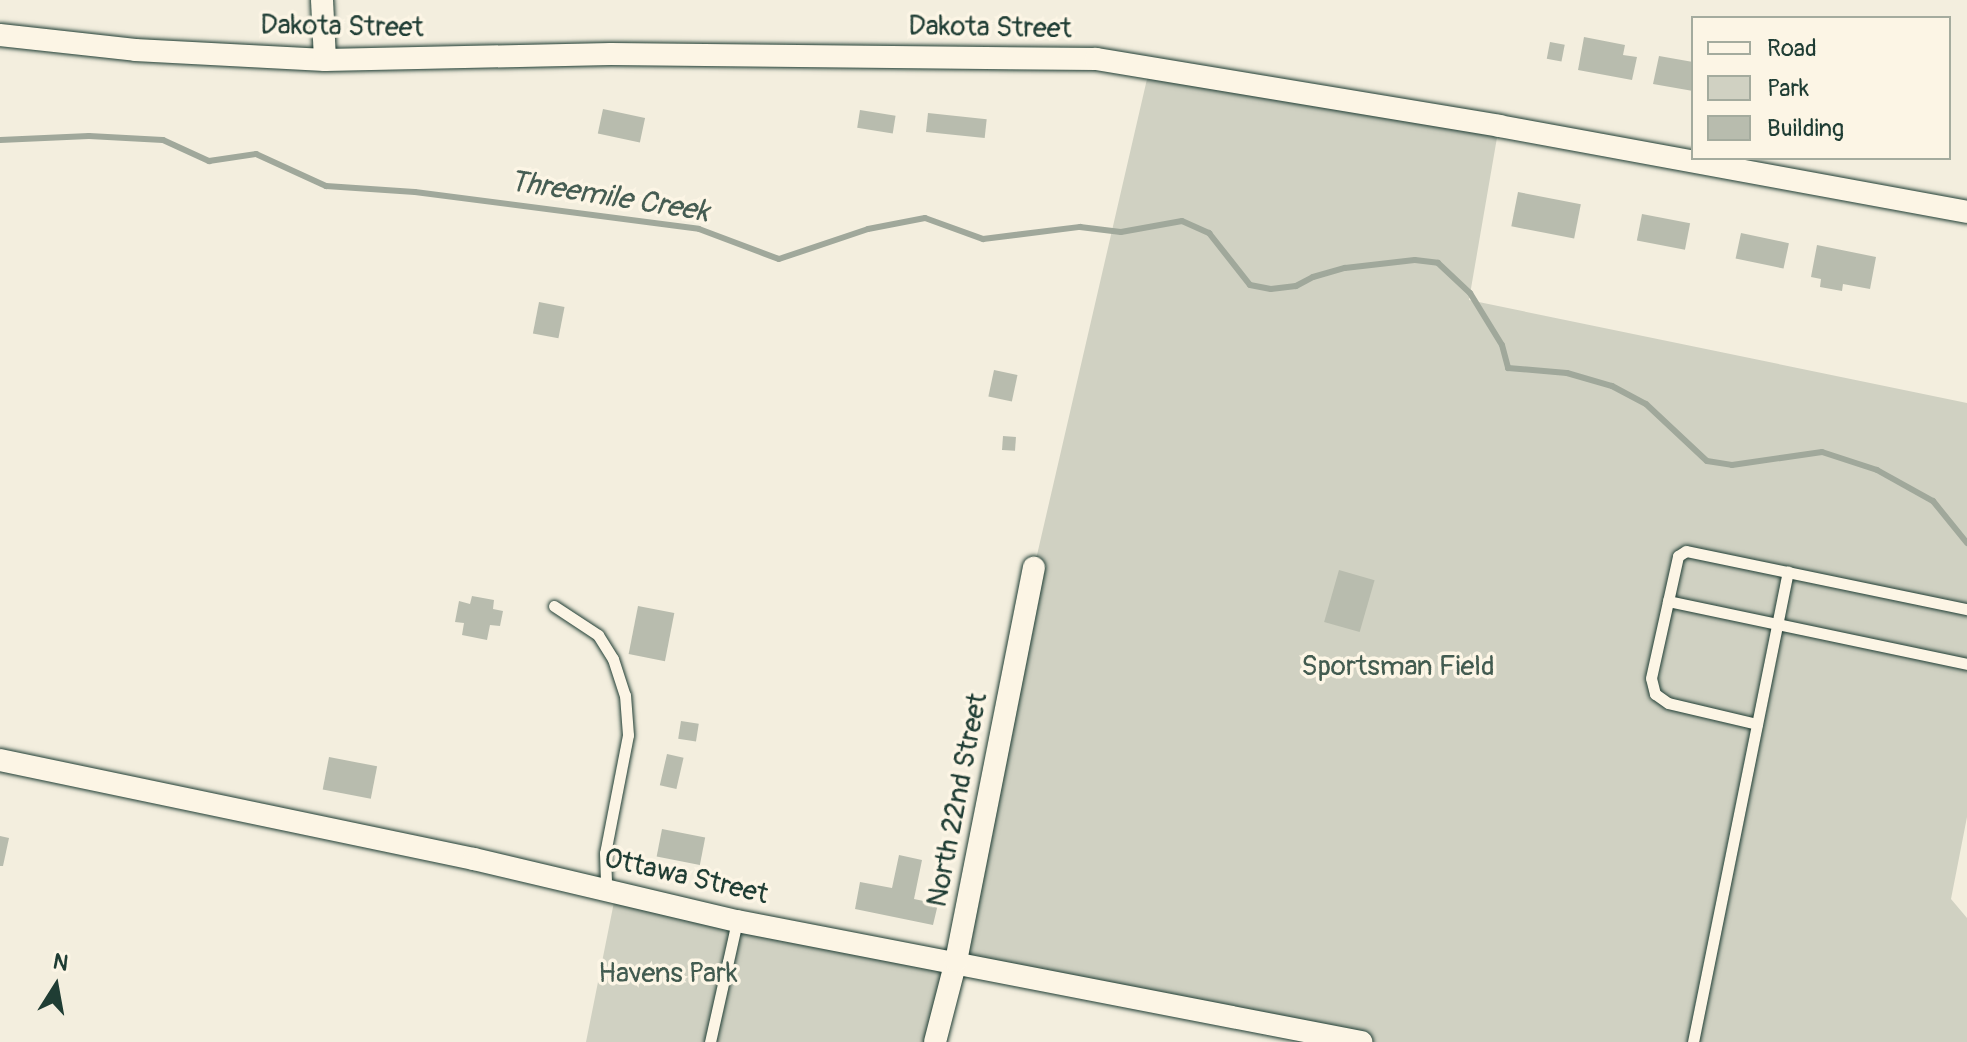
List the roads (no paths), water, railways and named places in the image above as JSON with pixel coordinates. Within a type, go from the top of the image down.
[{"type":"street","points":[[322,0],[325,60]]},
{"type":"street","name":"Dakota Street","points":[[0,35],[135,50],[325,60],[611,54],[1096,59],[1499,126],[1967,212]]},
{"type":"street","name":"North 22nd Street","points":[[935,1042],[956,961],[1034,568]]},
{"type":"street","name":"Ottawa Street","points":[[0,760],[606,889],[737,921],[956,961],[1361,1042]]},
{"type":"lane","points":[[1757,724],[1668,703],[1655,694],[1651,678],[1678,556],[1686,551],[1967,609]]},
{"type":"lane","points":[[1693,1042],[1788,571]]},
{"type":"lane","points":[[1668,601],[1777,627],[1967,664]]},
{"type":"lane","points":[[554,606],[598,635],[613,659],[625,695],[628,735],[605,853],[606,889]]},
{"type":"lane","points":[[710,1042],[737,921]]},
{"type":"waterway","name":"Threemile Creek","points":[[0,140],[89,136],[163,140],[209,161],[256,154],[326,186],[415,192],[699,229],[779,259],[868,229],[925,218],[983,239],[1080,227],[1121,232],[1182,221],[1209,233],[1250,285],[1271,289],[1296,286],[1313,277],[1345,268],[1415,260],[1438,263],[1470,293],[1502,345],[1508,368],[1567,373],[1612,386],[1646,404],[1707,461],[1732,465],[1822,452],[1877,470],[1933,501],[1967,543]]},
{"type":"park label","name":"Sportsman Field","points":[[1398,667]]},
{"type":"park label","name":"Havens Park","points":[[668,974]]}]
